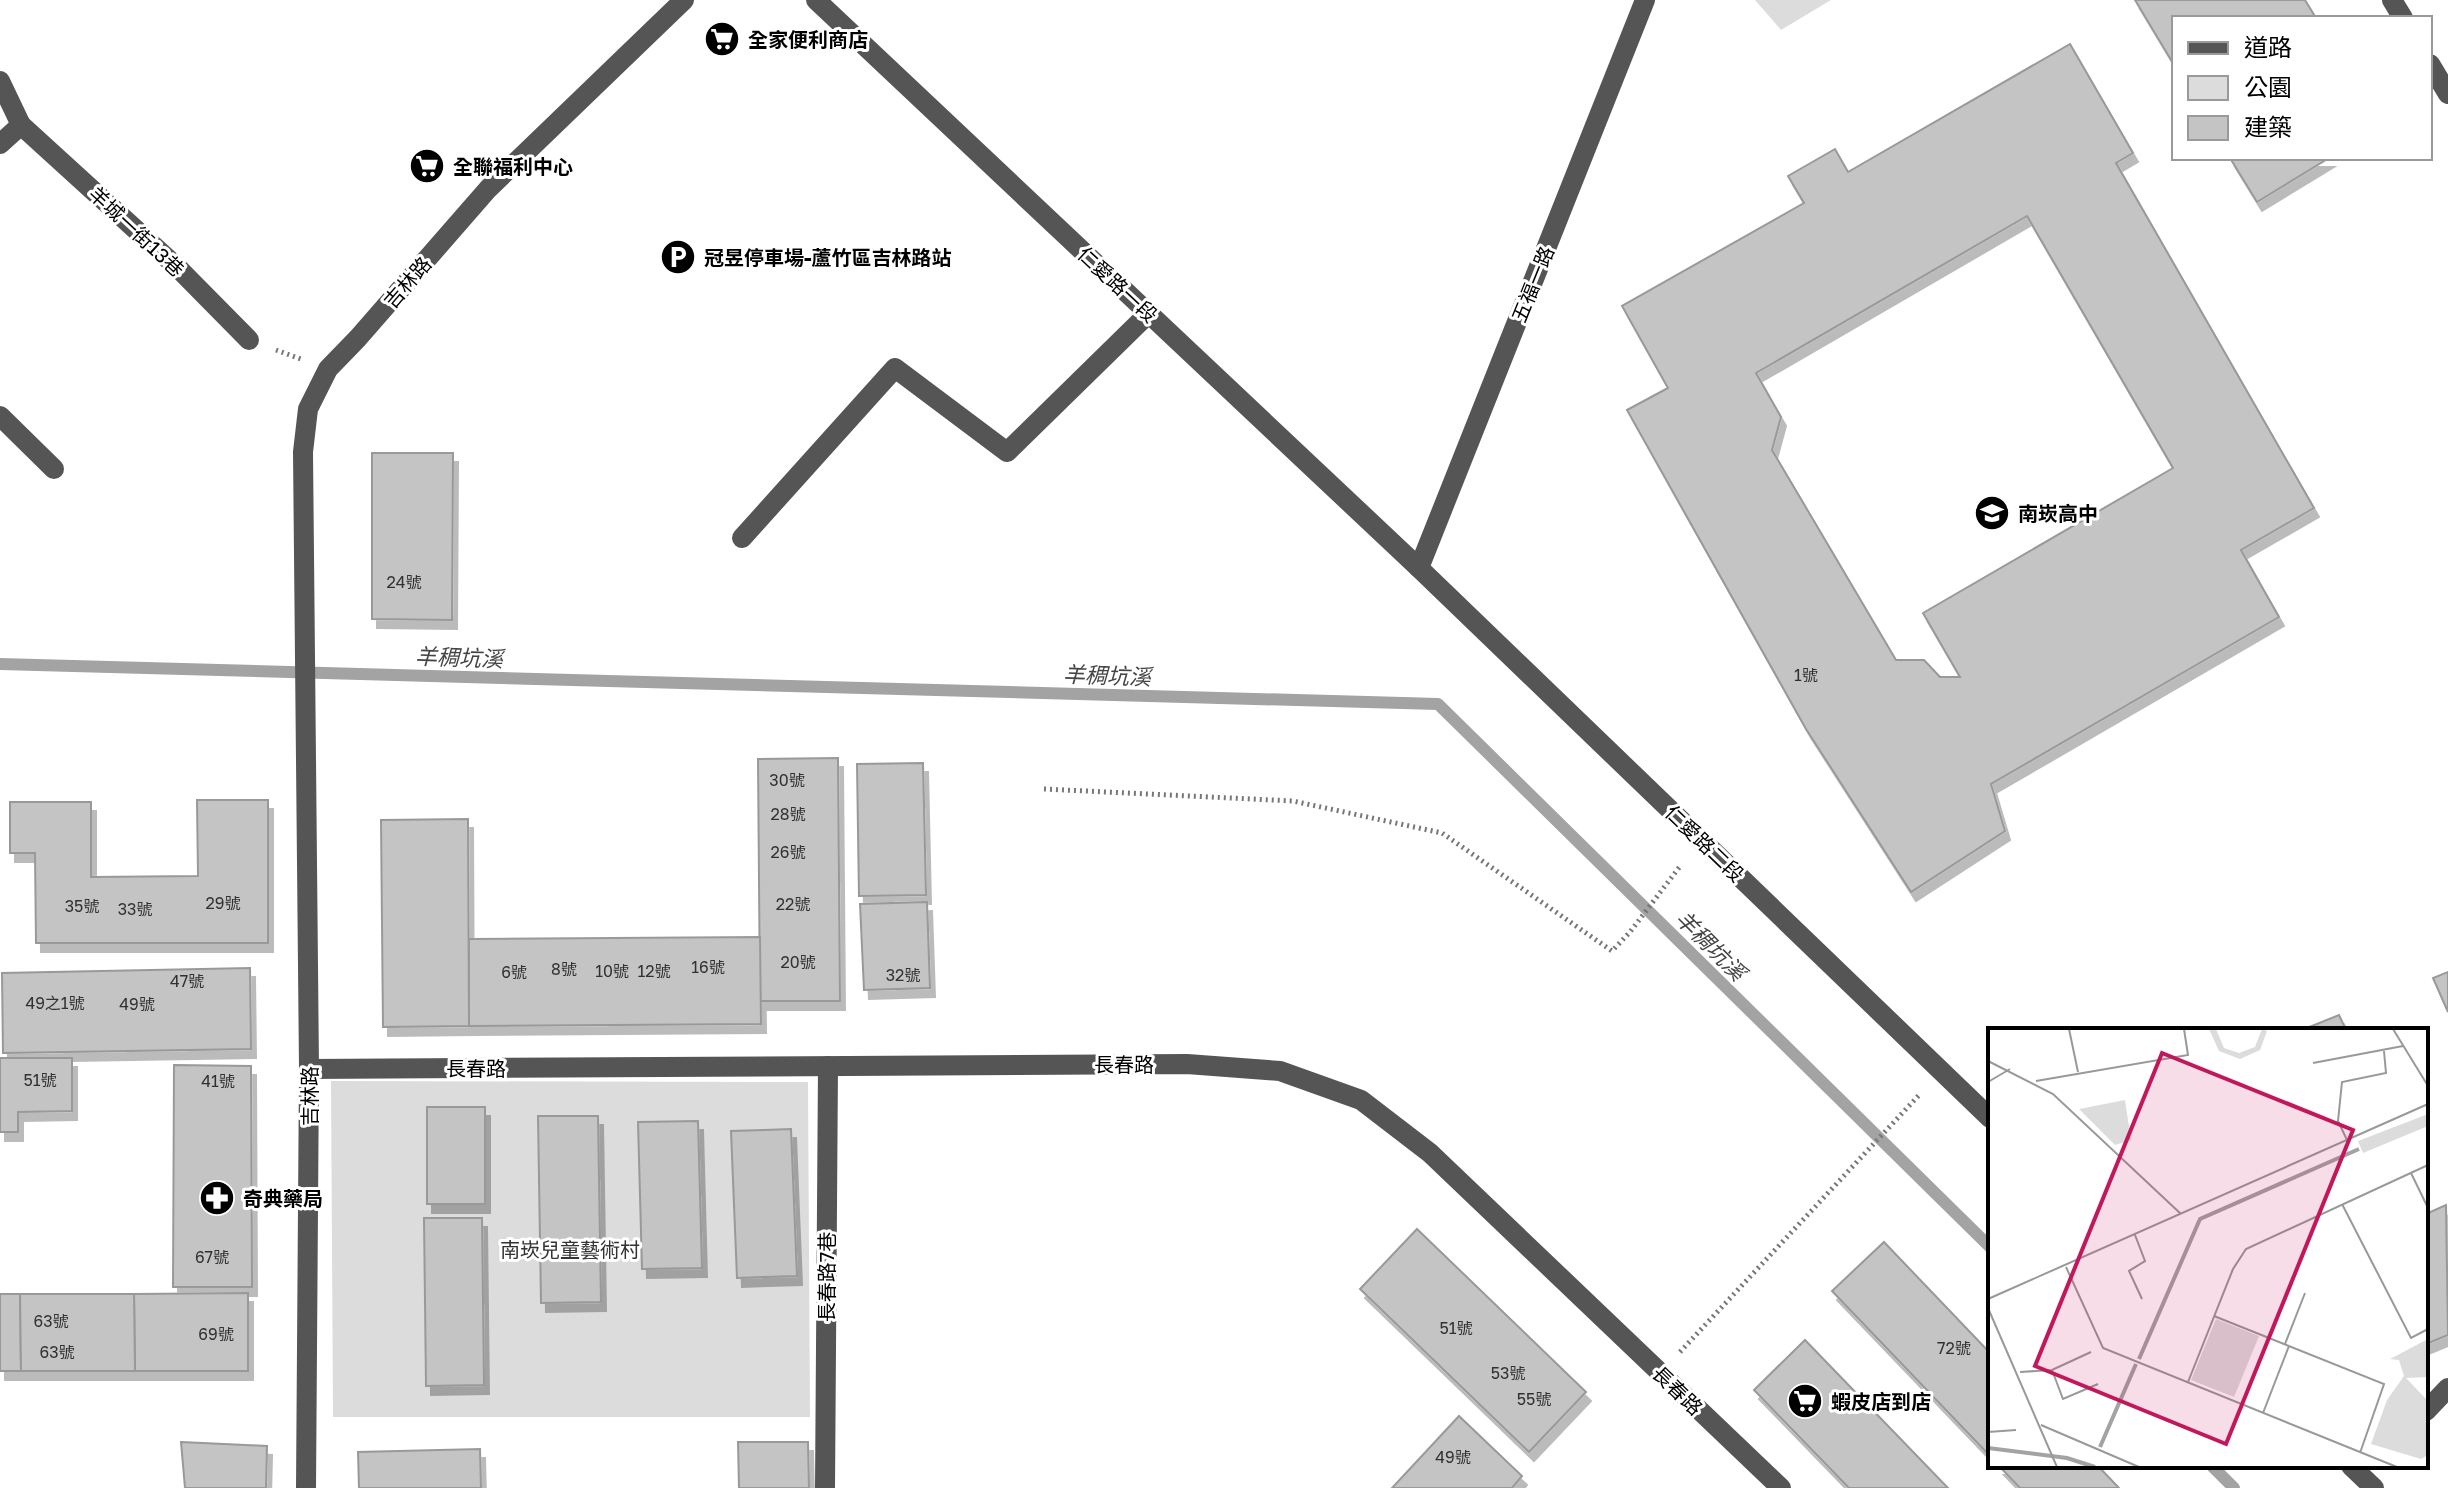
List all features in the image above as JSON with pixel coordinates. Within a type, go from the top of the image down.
[{"type":"street","name":"吉林路","points":[[306,1488],[309,1069],[303,452],[308,409],[328,369],[488,189],[684,0]]},
{"type":"street","name":"仁愛路一段","points":[[816,0],[1419,568]]},
{"type":"street","name":"五福一路","points":[[1419,568],[1645,0]]},
{"type":"street","points":[[2432,67],[2448,94]]},
{"type":"street","points":[[0,81],[21,125],[0,144]]},
{"type":"street","name":"羊城一街13巷","points":[[21,125],[179,269],[249,340]]},
{"type":"street","points":[[742,538],[895,368],[1007,452],[1149,313]]},
{"type":"street","points":[[0,416],[54,469]]},
{"type":"street","name":"仁愛路二段","points":[[1419,568],[1988,1116]]},
{"type":"street","name":"長春路","points":[[309,1069],[1187,1064],[1280,1071],[1361,1100],[1430,1153],[1781,1488]]},
{"type":"street","name":"長春路7巷","points":[[825,1488],[828,1066]]},
{"type":"street","points":[[2428,1409],[2448,1388]]},
{"type":"path","points":[[249,340],[328,369]]},
{"type":"path","points":[[1044,789],[1293,801],[1442,833],[1612,951],[1671,879]]},
{"type":"path","points":[[1660,1373],[1898,1118]]},
{"type":"green space","points":[[1755,0],[1831,0],[1781,30]]},
{"type":"green space","name":"南崁兒童藝術村","points":[[331,1081],[808,1082],[810,1417],[333,1417]]},
{"type":"building","points":[[2135,0],[2305,0],[2315,16],[2172,16],[2172,62]]},
{"type":"building","points":[[2070,44],[2133,153],[2116,163],[2314,508],[2241,550],[2279,617],[1991,784],[2005,831],[1911,892],[1806,729],[1627,410],[1668,388],[1622,306],[1804,203],[1788,176],[1835,149],[1848,172]],"holes":[[[2027,216],[2173,468],[1923,613],[1960,677],[1940,677],[1924,660],[1896,660],[1772,450],[1781,417],[1756,373]]]},
{"type":"building","points":[[2231,160],[2326,160],[2257,202]]},
{"type":"building","points":[[372,453],[453,453],[452,620],[372,619]]},
{"type":"building","points":[[838,758],[840,1001],[760,1001],[758,759]]},
{"type":"building","points":[[923,763],[926,895],[859,896],[857,764]]},
{"type":"building","points":[[197,800],[268,800],[268,943],[36,943],[35,853],[10,853],[10,802],[91,802],[91,877],[198,876]]},
{"type":"building","points":[[468,819],[469,1026],[383,1027],[381,820]]},
{"type":"building","points":[[927,902],[930,988],[864,990],[860,904]]},
{"type":"building","points":[[760,937],[761,1024],[469,1026],[469,939]]},
{"type":"building","points":[[250,968],[251,1049],[3,1053],[2,973]]},
{"type":"building","points":[[2448,972],[2448,1012],[2433,978]]},
{"type":"building","points":[[2339,1015],[2345,1028],[2307,1028]]},
{"type":"building","points":[[0,1058],[72,1058],[72,1111],[18,1112],[18,1132],[0,1132]]},
{"type":"building","points":[[174,1065],[251,1066],[252,1287],[173,1287]]},
{"type":"building","points":[[427,1107],[485,1107],[485,1204],[427,1204]]},
{"type":"building","points":[[538,1116],[598,1116],[601,1302],[541,1303]]},
{"type":"building","points":[[698,1121],[702,1268],[642,1269],[638,1122]]},
{"type":"building","points":[[791,1129],[797,1276],[737,1278],[731,1131]]},
{"type":"building","points":[[2446,1205],[2448,1335],[2428,1343],[2428,1213]]},
{"type":"building","points":[[424,1218],[482,1218],[484,1385],[426,1386]]},
{"type":"building","points":[[1417,1229],[1586,1392],[1529,1452],[1360,1289]]},
{"type":"building","points":[[1884,1242],[1988,1351],[1988,1454],[1832,1291]]},
{"type":"building","points":[[248,1293],[248,1371],[135,1371],[134,1294]]},
{"type":"building","points":[[0,1294],[20,1294],[21,1371],[0,1371]]},
{"type":"building","points":[[20,1294],[134,1294],[135,1371],[21,1371]]},
{"type":"building","points":[[1805,1340],[1948,1488],[1849,1488],[1754,1390]]},
{"type":"building","points":[[1459,1416],[1522,1476],[1512,1488],[1392,1488]]},
{"type":"building","points":[[181,1442],[267,1446],[266,1488],[185,1488]]},
{"type":"building","points":[[738,1442],[808,1442],[809,1488],[739,1488]]},
{"type":"building","points":[[480,1449],[481,1488],[359,1488],[358,1452]]},
{"type":"building","points":[[2001,1468],[2100,1468],[2119,1488],[2020,1488]]},
{"type":"waterway","name":"羊稠坑溪","points":[[0,664],[1438,704],[1988,1245]]},
{"type":"waterway","name":"羊稠坑溪","points":[[2214,1468],[2234,1488]]},
{"type":"place","name":"全家便利商店","points":[[722,39]]},
{"type":"place","name":"全聯福利中心","points":[[427,166]]},
{"type":"place","name":"冠昱停車場-蘆竹區吉林路站","points":[[678,257]]},
{"type":"place","name":"南崁高中","points":[[1992,513]]},
{"type":"place","name":"奇典藥局","points":[[217,1198]]},
{"type":"place","name":"蝦皮店到店","points":[[1805,1401]]}]
